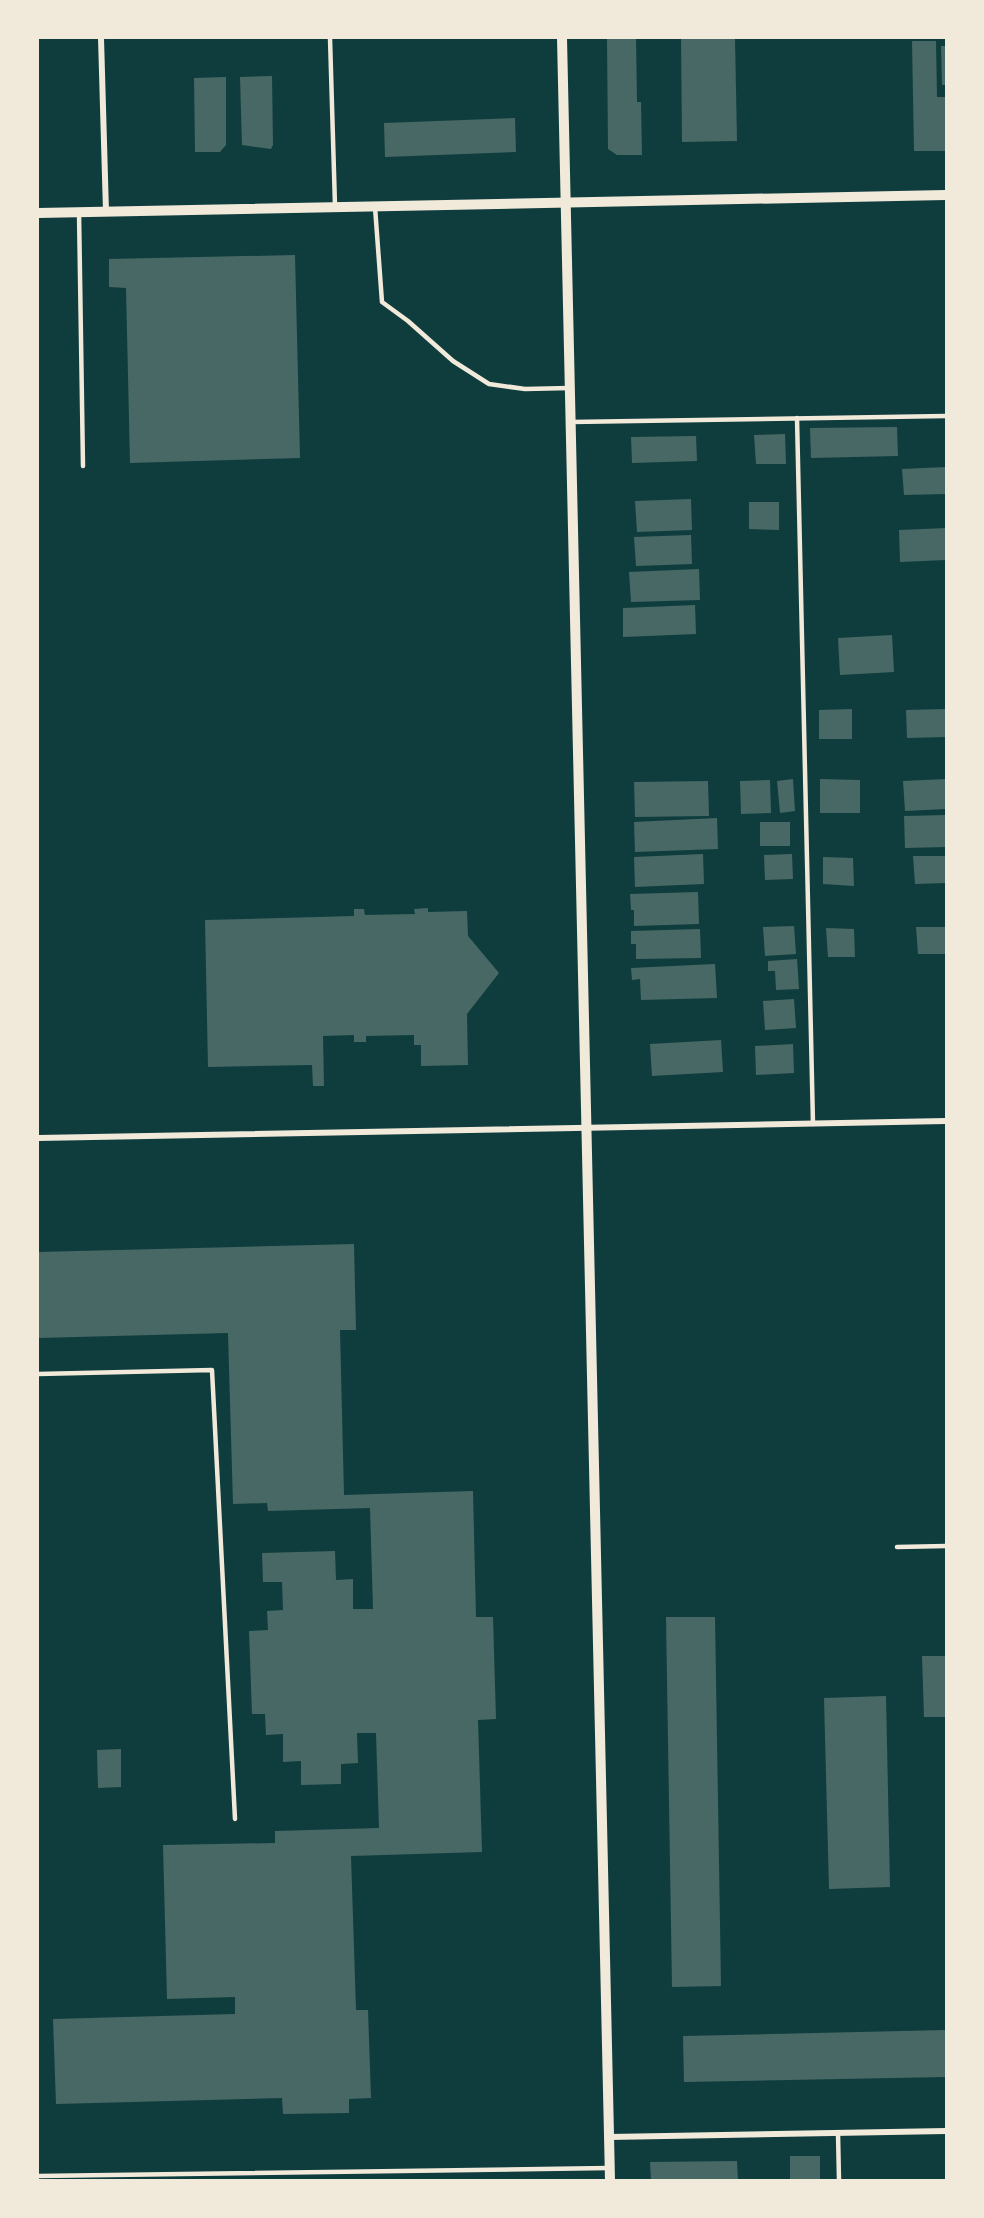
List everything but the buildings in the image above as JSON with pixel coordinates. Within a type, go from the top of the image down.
[{"type":"street","points":[[102,38],[106,212]]},
{"type":"street","points":[[562,38],[610,2181]]},
{"type":"street","points":[[38,213],[946,195]]},
{"type":"street","points":[[38,1138],[946,1121]]},
{"type":"street","points":[[609,2137],[946,2132]]},
{"type":"lane","points":[[330,38],[335,207]]},
{"type":"lane","points":[[375,207],[382,302],[408,321],[453,361],[489,384],[525,389],[570,388]]},
{"type":"lane","points":[[79,212],[83,466]]},
{"type":"lane","points":[[570,422],[946,416]]},
{"type":"lane","points":[[797,418],[813,1124]]},
{"type":"lane","points":[[38,1374],[212,1370],[235,1819]]},
{"type":"lane","points":[[897,1547],[946,1546]]},
{"type":"lane","points":[[838,2133],[839,2181]]},
{"type":"lane","points":[[38,2176],[609,2168]]}]
